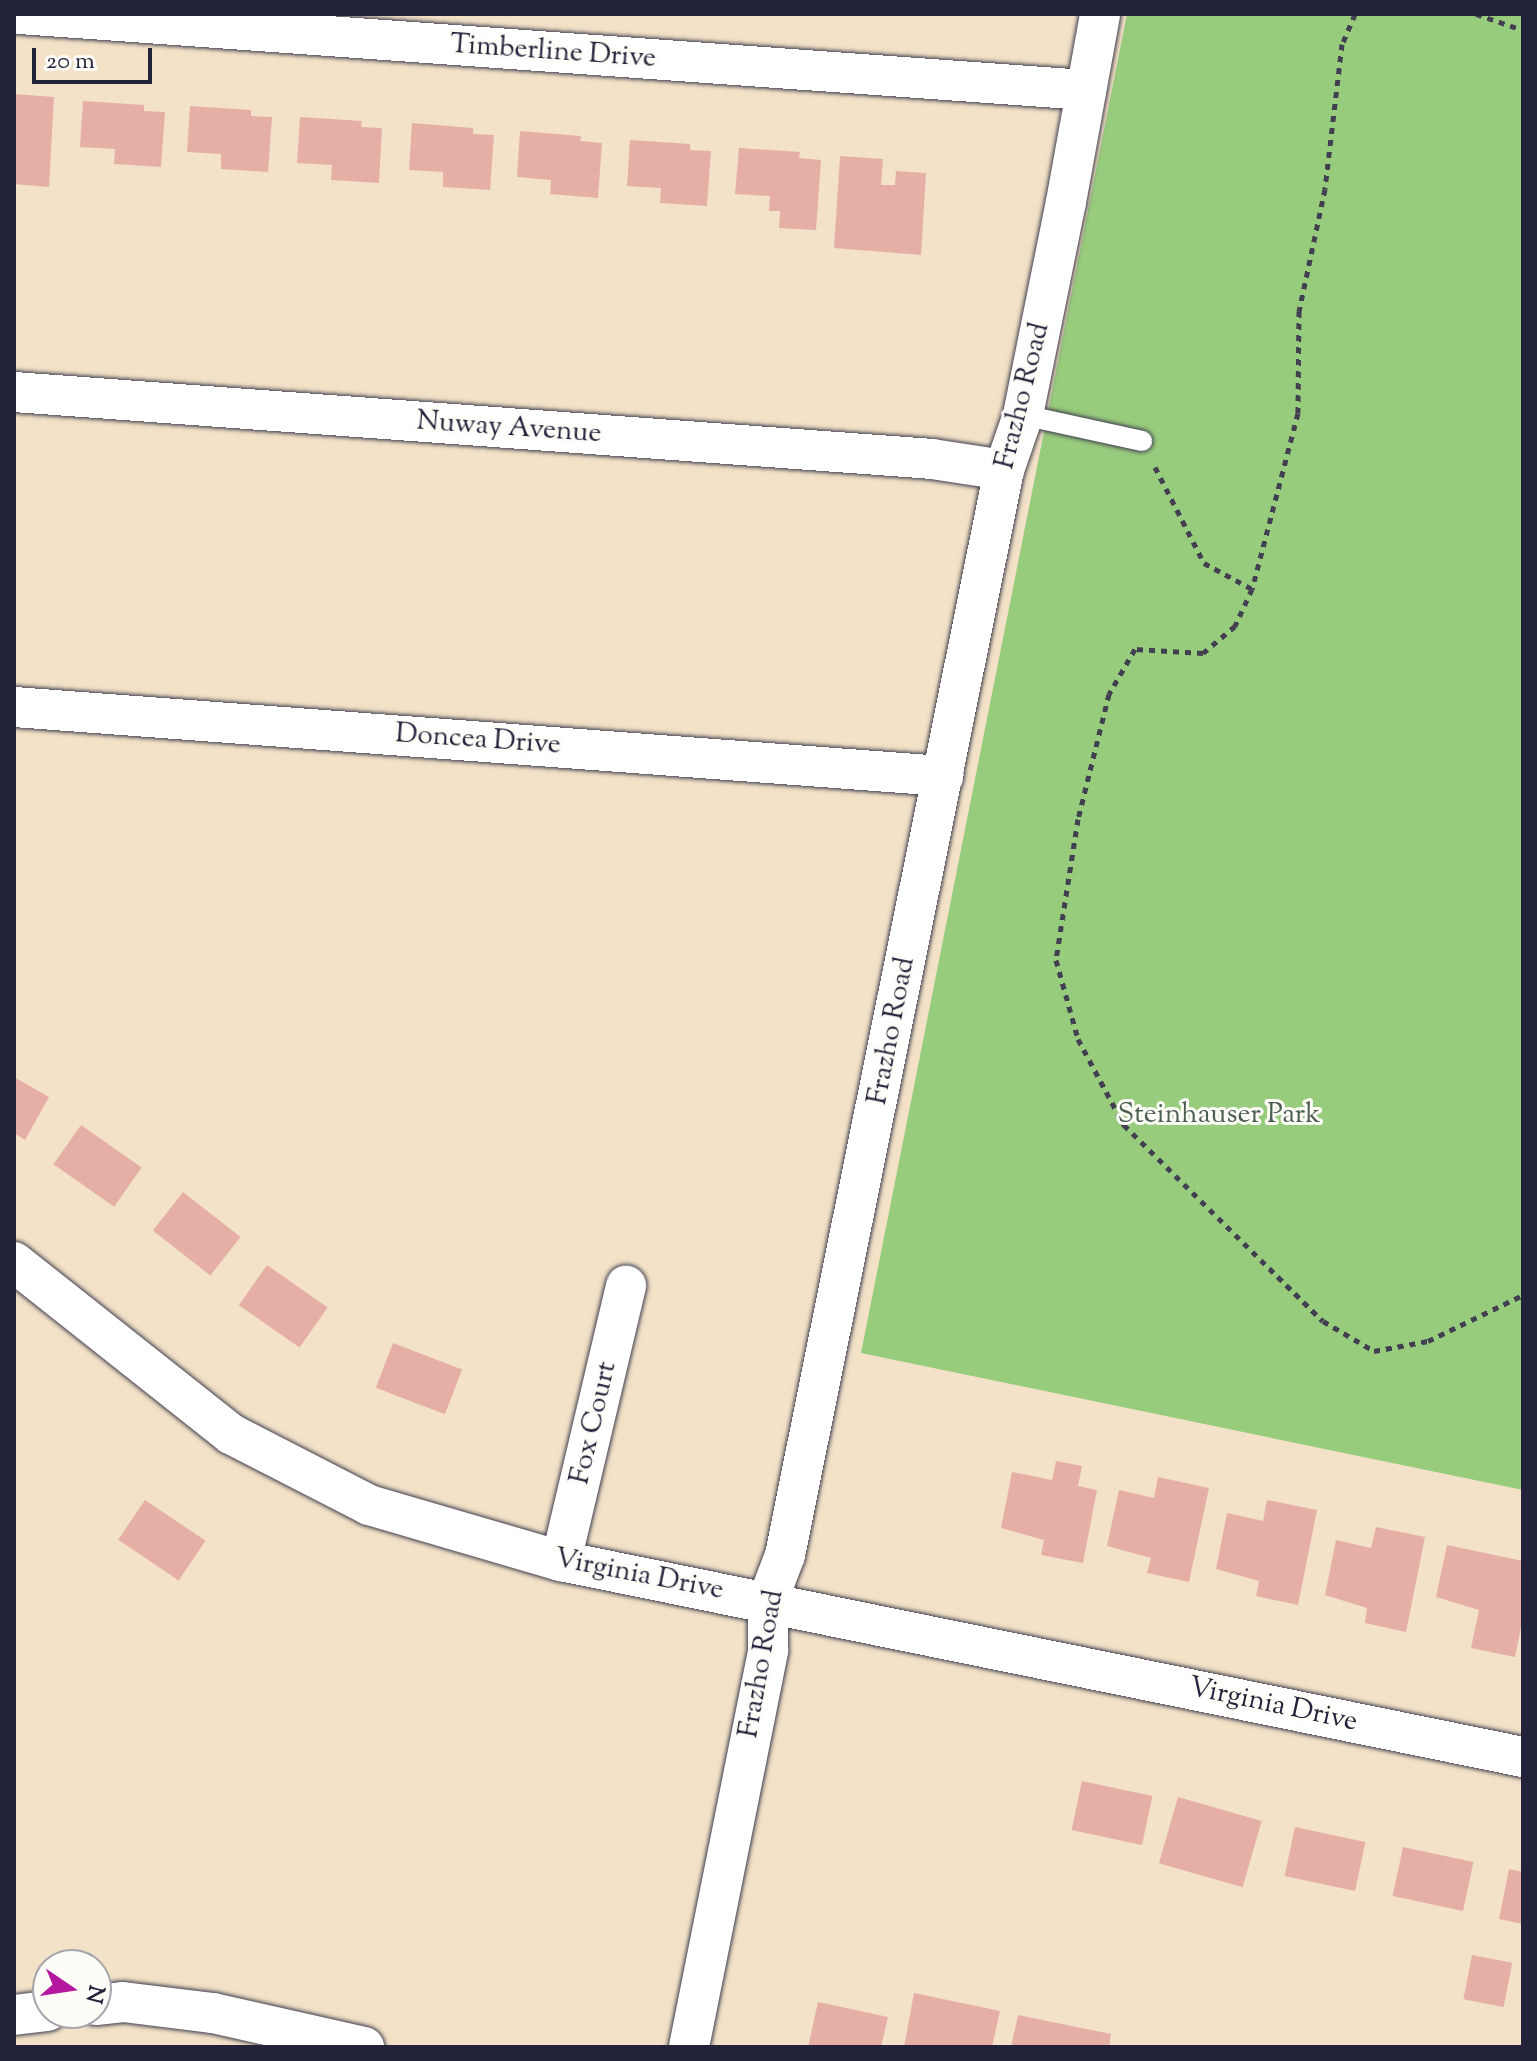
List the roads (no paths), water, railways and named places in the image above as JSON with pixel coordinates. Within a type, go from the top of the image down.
[{"type":"street","name":"Timberline Drive","points":[[20,14],[1086,90]]},
{"type":"street","name":"Frazho Road","points":[[689,2047],[768,1650],[768,1600],[785,1555],[1004,470],[1023,415],[1100,14]]},
{"type":"street","name":"Nuway Avenue","points":[[14,392],[932,459],[1004,470]]},
{"type":"street","name":"Doncea Drive","points":[[14,707],[943,776]]},
{"type":"street","name":"Virginia Drive","points":[[14,1262],[231,1434],[369,1505],[561,1561],[768,1600],[1523,1757]]},
{"type":"street","name":"Fox Court","points":[[561,1561],[626,1286]]},
{"type":"street","points":[[112,2003],[213,2013],[364,2047]]},
{"type":"lane","points":[[1023,415],[1142,441]]},
{"type":"park label","name":"Steinhauser Park","points":[[1219,1115]]}]
